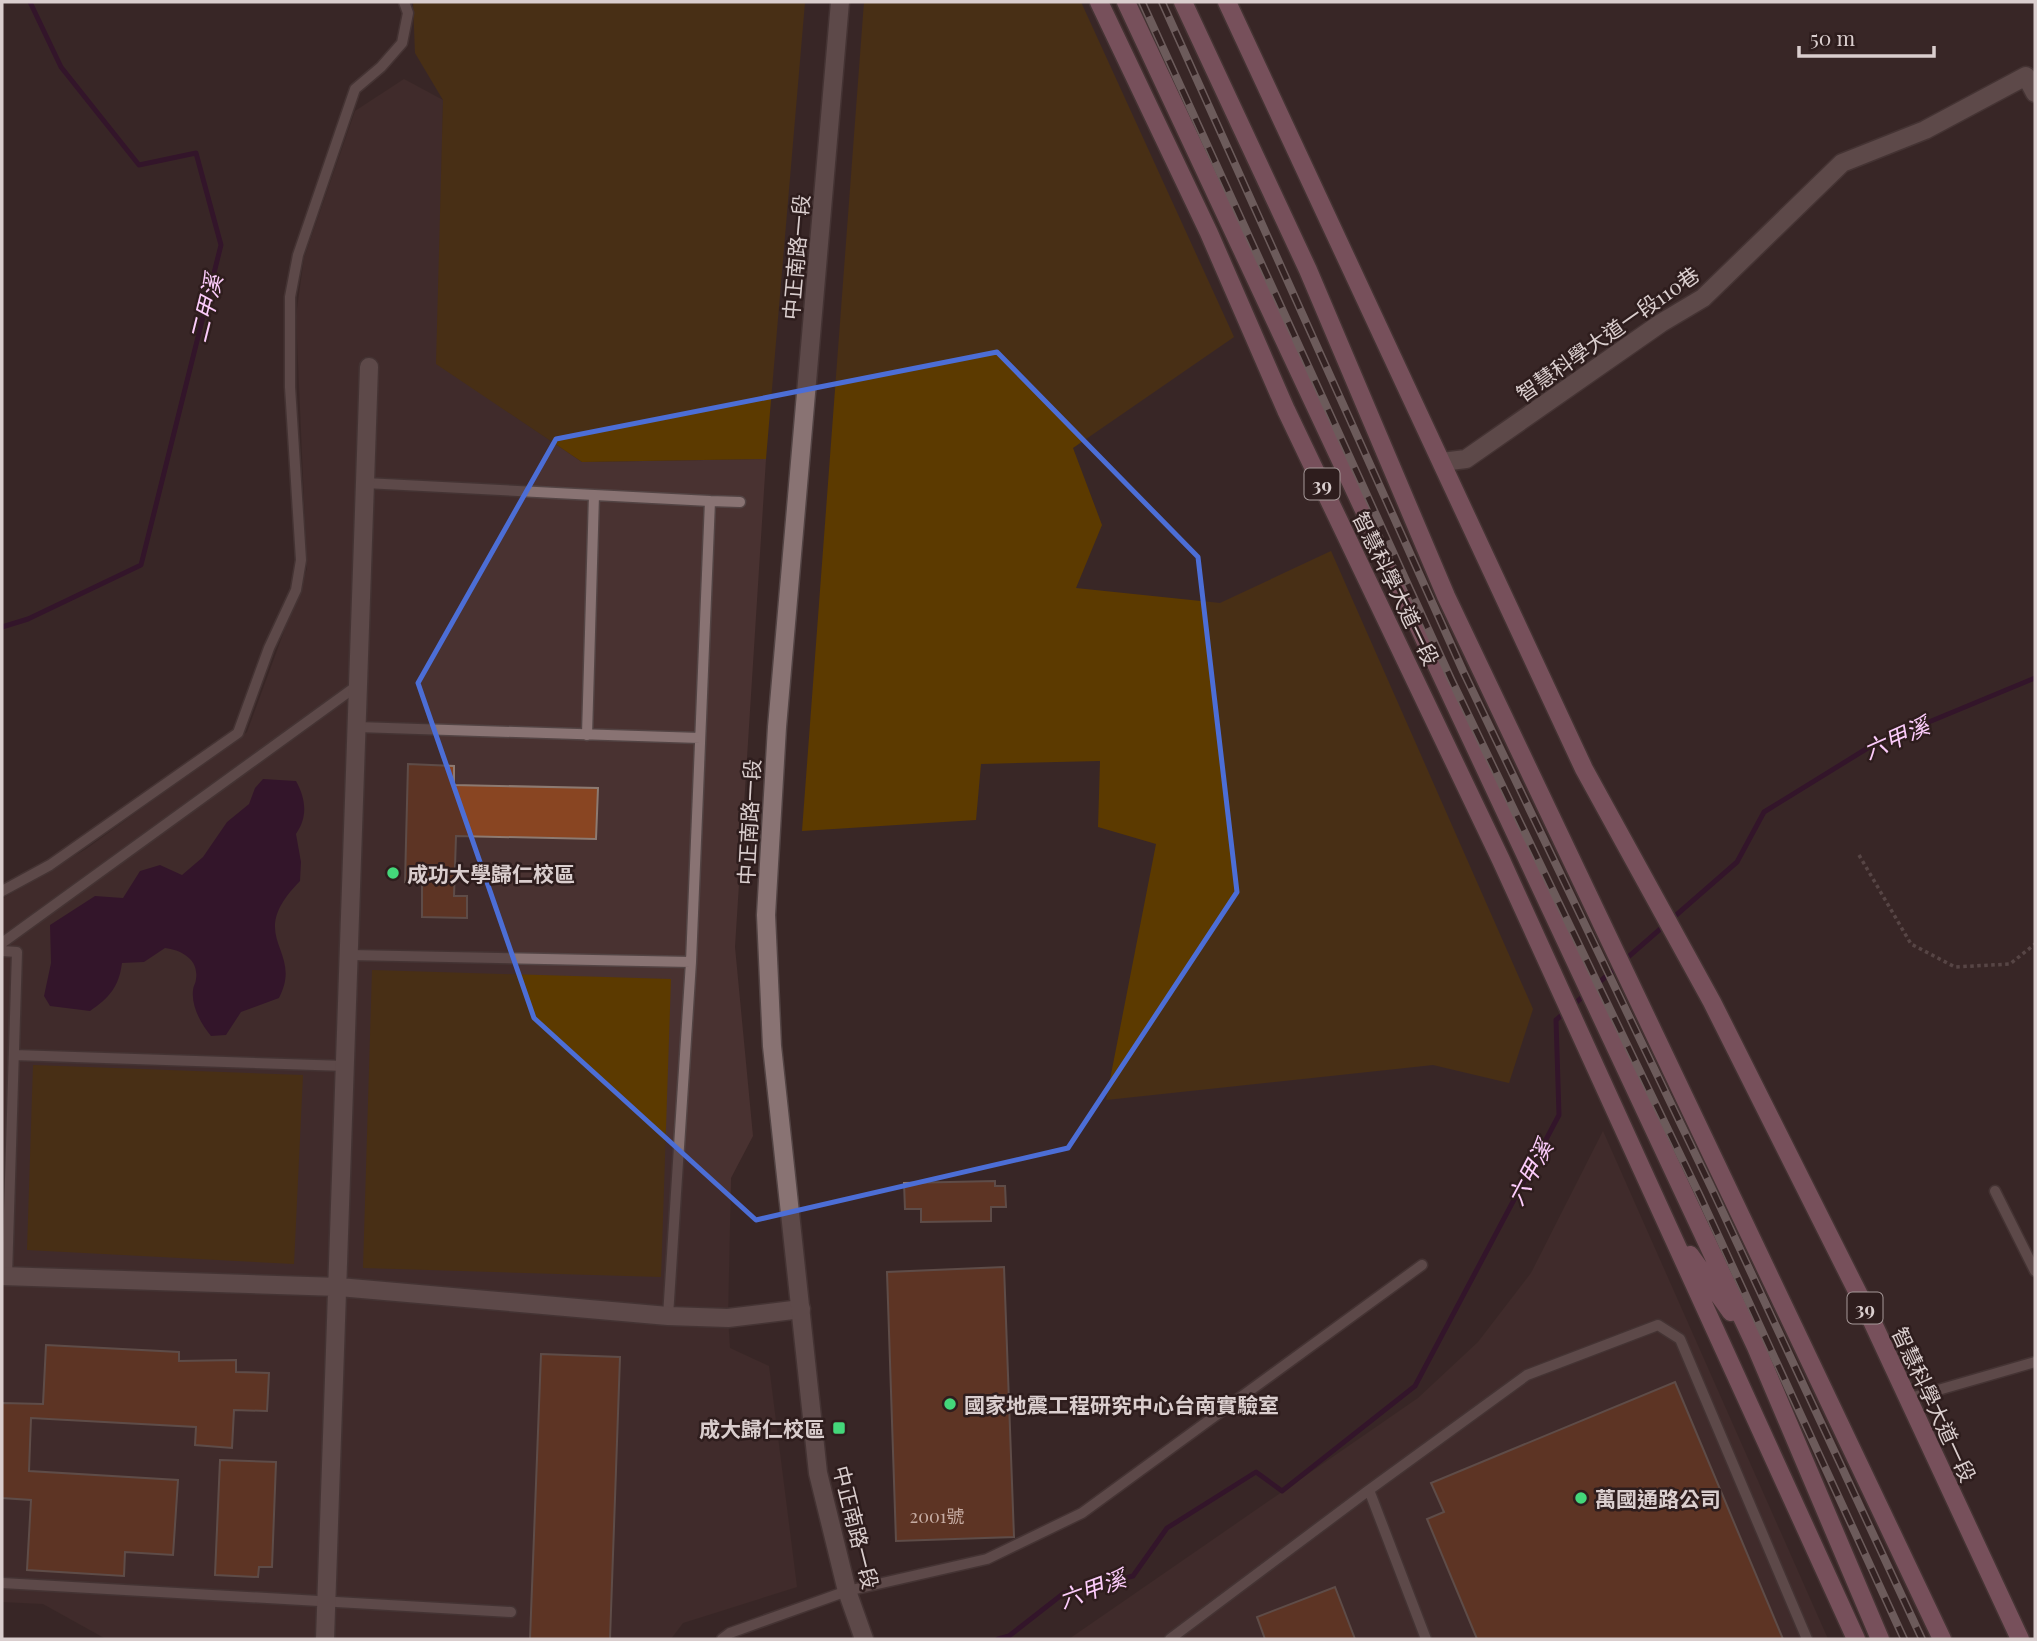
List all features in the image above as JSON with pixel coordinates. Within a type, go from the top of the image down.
[{"type":"main road","name":"智慧科學大道一段","points":[[1099,2],[1189,191],[1286,410],[1549,964],[1612,1108],[1669,1227]]},
{"type":"main road","name":"智慧科學大道一段","points":[[1126,2],[1756,1347]]},
{"type":"main road","name":"智慧科學大道一段","points":[[1183,2],[1308,270],[1446,596],[1939,1632]]},
{"type":"main road","name":"39","points":[[1227,2],[1392,361],[1442,462]]},
{"type":"main road","points":[[1165,85],[1189,191]]},
{"type":"main road","name":"智慧科學大道一段","points":[[1442,462],[1584,769],[1712,1002],[1871,1319],[2021,1639]]},
{"type":"main road","points":[[1669,1227],[1756,1347]]},
{"type":"main road","name":"39","points":[[1669,1227],[1856,1639]]},
{"type":"main road","name":"39","points":[[1756,1347],[1880,1639]]},
{"type":"street","name":"中正南路一段","points":[[839,2],[777,727],[766,915],[772,1046],[818,1473],[864,1639]]},
{"type":"street","points":[[2031,74],[2035,93]]},
{"type":"street","name":"智慧科學大道一段110巷","points":[[1442,462],[1466,459],[1661,323],[1703,298],[1842,163],[1925,130],[2031,74]]},
{"type":"street","points":[[325,1639],[369,367]]},
{"type":"street","points":[[5,1276],[339,1287],[728,1318],[801,1309]]},
{"type":"lane","points":[[2,891],[50,865],[238,733],[269,648],[296,590],[301,560],[289,387],[290,297],[298,255],[355,89],[381,67],[402,43],[408,13],[404,2]]},
{"type":"lane","points":[[365,483],[740,502]]},
{"type":"lane","points":[[587,735],[594,495]]},
{"type":"lane","points":[[668,1315],[691,962],[710,501]]},
{"type":"lane","points":[[2,943],[359,685]]},
{"type":"lane","points":[[357,727],[700,738]]},
{"type":"lane","points":[[2,951],[17,952],[5,1276]]},
{"type":"lane","points":[[350,955],[691,962]]},
{"type":"lane","points":[[14,1055],[346,1066]]},
{"type":"lane","points":[[1995,1191],[2035,1271]]},
{"type":"lane","points":[[722,1639],[730,1633],[987,1559],[1082,1513],[1422,1265]]},
{"type":"lane","points":[[1170,1639],[1528,1375],[1658,1325],[1680,1339],[1807,1639]]},
{"type":"lane","points":[[1907,1399],[2035,1362]]},
{"type":"lane","points":[[1369,1490],[1426,1639]]},
{"type":"lane","points":[[2,1583],[511,1612]]},
{"type":"path","points":[[1858,855],[1911,944],[1955,967],[2010,964],[2035,944]]},
{"type":"highlighted area","points":[[997,352],[1198,557],[1237,892],[1068,1148],[756,1220],[534,1018],[418,683],[556,439]]},
{"type":"shaded area","points":[[413,2],[805,2],[766,459],[582,462],[436,364],[443,100],[415,53]]},
{"type":"shaded area","points":[[864,2],[1081,2],[1234,337],[1073,448],[1102,525],[1076,588],[1220,603],[1331,551],[1533,1009],[1509,1083],[1433,1065],[1106,1100],[1156,844],[1098,827],[1100,761],[981,764],[976,820],[802,831]]},
{"type":"shaded area","name":"成功大學歸仁校區","points":[[404,79],[443,100],[437,364],[582,462],[766,459],[735,947],[753,1136],[731,1178],[728,1318],[730,1348],[769,1366],[797,1587],[683,1623],[671,1639],[106,1639],[43,1604],[2,1602],[2,899],[86,849],[247,732],[307,569],[296,316],[304,258],[355,111]]},
{"type":"shaded area","points":[[263,779],[296,781],[304,808],[296,834],[301,862],[300,881],[284,901],[276,917],[275,930],[285,967],[285,981],[279,998],[241,1012],[226,1035],[211,1036],[195,1008],[195,966],[183,953],[165,948],[144,962],[122,963],[112,991],[90,1011],[50,1006],[44,996],[51,963],[50,925],[95,896],[123,898],[140,871],[160,865],[182,875],[203,857],[227,822],[249,804],[255,788]]},
{"type":"shaded area","points":[[372,970],[671,979],[661,1277],[363,1268]]},
{"type":"shaded area","points":[[33,1065],[303,1075],[294,1264],[27,1250]]},
{"type":"shaded area","points":[[1603,1131],[1828,1639],[1069,1639],[1418,1398],[1478,1342],[1531,1273]]},
{"type":"building","points":[[408,764],[454,766],[454,785],[598,788],[596,839],[456,836],[454,896],[467,896],[467,918],[422,917],[422,883],[405,882]]},
{"type":"building","points":[[995,1181],[995,1186],[1005,1186],[1006,1207],[991,1207],[991,1221],[921,1222],[921,1209],[905,1209],[904,1183]]},
{"type":"building","name":"國家地震工程研究中心台南實驗室","points":[[1004,1267],[1014,1537],[896,1541],[887,1272]]},
{"type":"building","points":[[46,1345],[179,1352],[179,1361],[236,1360],[236,1372],[269,1373],[267,1411],[234,1410],[232,1448],[195,1445],[196,1427],[31,1418],[29,1471],[178,1480],[173,1555],[125,1552],[124,1576],[27,1570],[31,1500],[2,1498],[2,1403],[43,1404]]},
{"type":"building","points":[[541,1354],[620,1357],[610,1639],[530,1639]]},
{"type":"building","name":"萬國通路公司","points":[[1675,1382],[1783,1639],[1477,1639],[1427,1519],[1444,1512],[1431,1483]]},
{"type":"building","points":[[220,1460],[276,1462],[272,1567],[259,1567],[258,1577],[215,1575]]},
{"type":"building","points":[[1335,1587],[1355,1639],[1265,1639],[1257,1617]]},
{"type":"waterway","name":"二甲溪","points":[[2,627],[28,619],[141,565],[221,245],[196,153],[139,165],[61,67],[30,2]]},
{"type":"waterway","name":"六甲溪","points":[[998,1639],[1009,1636],[1064,1593],[1133,1576],[1167,1528],[1256,1472],[1282,1491],[1415,1386],[1559,1115],[1556,1020],[1737,862],[1764,812],[1871,746],[2035,678]]},
{"type":"railway","points":[[1142,2],[1451,679],[1700,1196],[1904,1639]]},
{"type":"railway","points":[[1162,2],[1463,671],[1712,1189],[1922,1639]]},
{"type":"place","name":"成功大學歸仁校區","points":[[393,873]]},
{"type":"place","name":"國家地震工程研究中心台南實驗室","points":[[950,1404]]},
{"type":"place","name":"成大歸仁校區","points":[[839,1428]]},
{"type":"place","name":"萬國通路公司","points":[[1581,1498]]}]
